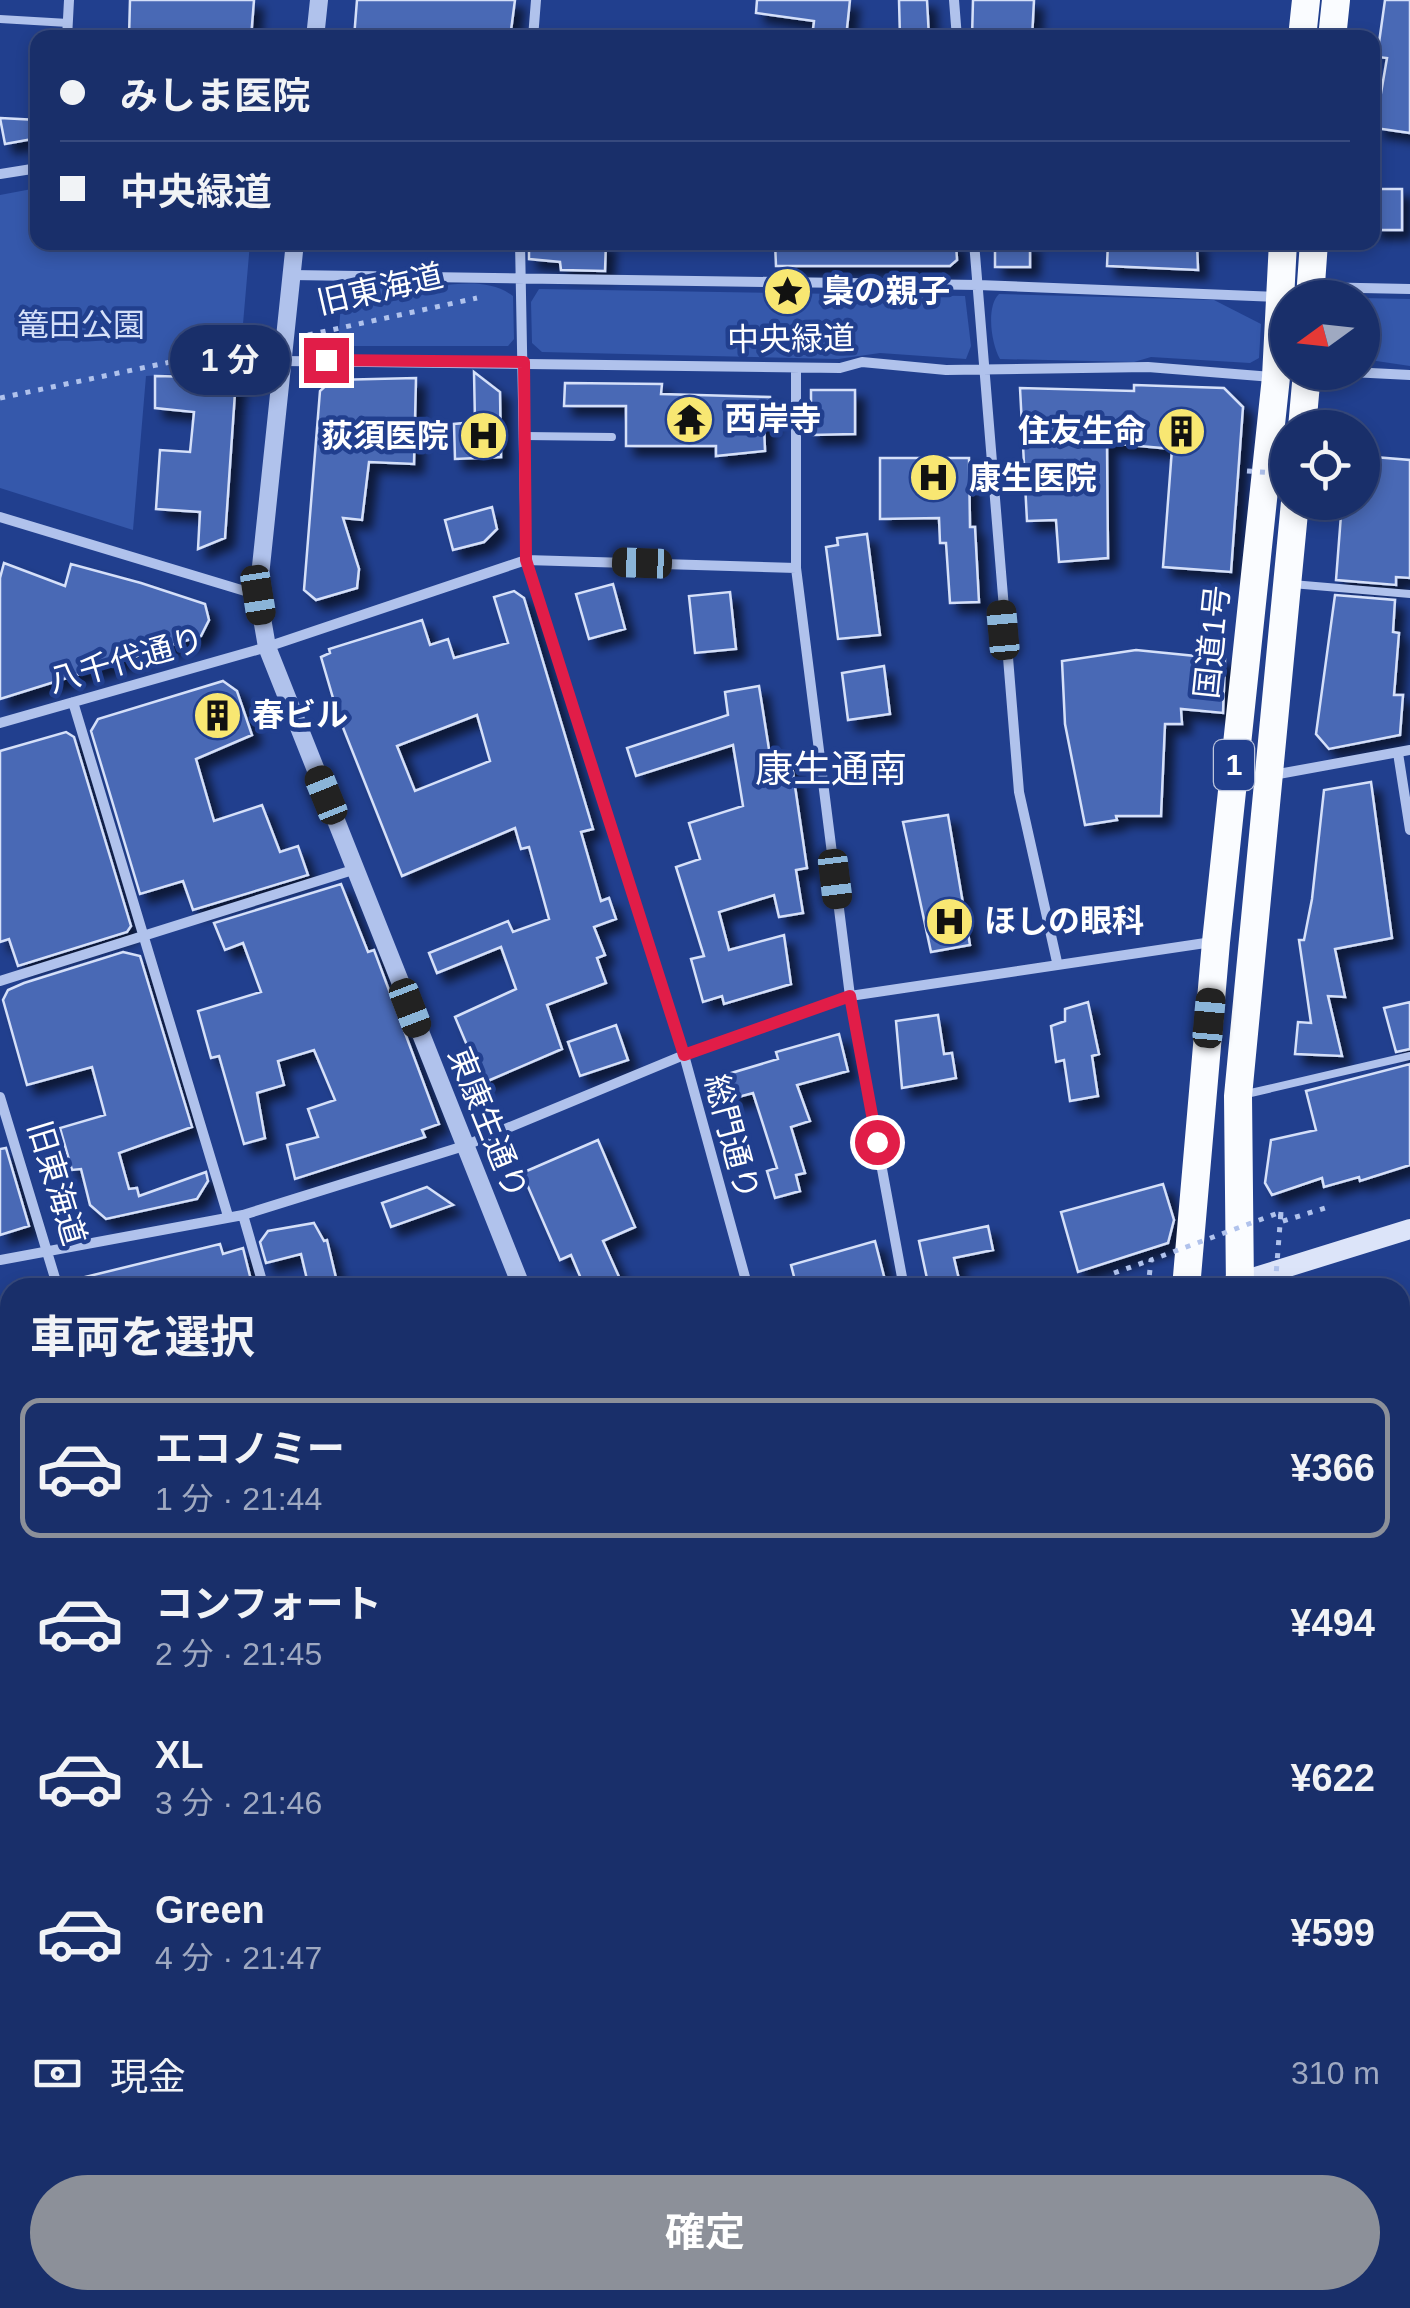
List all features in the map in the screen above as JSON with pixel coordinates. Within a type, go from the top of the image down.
[{"type":"highway","points":[[1303,30],[1306,0]]},
{"type":"highway","points":[[1333,30],[1336,0]]},
{"type":"highway","name":"国道1号","points":[[1280,280],[1282,250]]},
{"type":"highway","points":[[1311,280],[1313,250]]},
{"type":"highway","name":"国道1号","points":[[1187,1278],[1216,942],[1288,390]]},
{"type":"highway","name":"1","points":[[1233,1278],[1238,1096],[1293,520]]},
{"type":"main road","points":[[1255,1278],[1410,1229]]},
{"type":"street","points":[[68,30],[69,0]]},
{"type":"street","points":[[316,30],[318,0]]},
{"type":"street","points":[[534,30],[536,0]]},
{"type":"street","points":[[954,0],[956,30]]},
{"type":"street","points":[[0,174],[30,169]]},
{"type":"street","name":"東康生通り","points":[[293,250],[258,595],[267,646],[518,1278]]},
{"type":"street","name":"総門通り","points":[[520,250],[526,560],[684,1055],[745,1278]]},
{"type":"street","points":[[975,250],[1019,792],[1057,962]]},
{"type":"street","name":"中央緑道","points":[[291,276],[978,285],[1270,297]]},
{"type":"street","name":"中央緑道","points":[[1380,290],[1410,289]]},
{"type":"street","name":"中央緑道","points":[[282,361],[796,368],[840,368],[862,362],[982,370],[1148,366],[1270,374]]},
{"type":"street","points":[[796,368],[796,568],[850,996],[902,1278]]},
{"type":"street","points":[[1380,373],[1410,375]]},
{"type":"street","points":[[0,517],[258,595]]},
{"type":"street","points":[[526,560],[796,568]]},
{"type":"street","name":"八千代通り","points":[[0,724],[267,646],[526,560]]},
{"type":"street","points":[[73,702],[228,1216]]},
{"type":"street","points":[[1271,775],[1404,752],[1410,830]]},
{"type":"street","points":[[0,981],[356,869]]},
{"type":"street","points":[[0,1260],[243,1215],[464,1146],[684,1055],[850,996],[1057,962],[1216,942]]},
{"type":"street","name":"旧東海道","points":[[0,1097],[55,1278]]},
{"type":"street","points":[[243,1215],[261,1278]]},
{"type":"lane","points":[[0,19],[68,23]]},
{"type":"lane","points":[[525,436],[612,436]]},
{"type":"lane","points":[[1288,584],[1410,594]]},
{"type":"lane","points":[[1238,1096],[1410,1056]]},
{"type":"path","name":"旧東海道","points":[[308,336],[502,292],[520,279]]},
{"type":"path","points":[[0,398],[251,346]]},
{"type":"path","points":[[1247,471],[1270,473]]},
{"type":"path","points":[[1280,1222],[1325,1208]]},
{"type":"path","points":[[1114,1273],[1281,1212],[1277,1278]]},
{"type":"path","points":[[1149,1278],[1152,1260]]},
{"type":"green space","name":"篭田公園","points":[[30,189],[30,250],[249,250],[239,370],[146,376],[133,530],[0,488],[0,195]]},
{"type":"green space","points":[[482,284],[498,288],[513,296],[514,339],[508,346],[338,346],[342,287],[413,288]]},
{"type":"green space","points":[[539,289],[965,296],[971,346],[966,359],[880,353],[838,359],[542,352],[532,343],[531,302]]},
{"type":"green space","points":[[999,294],[1214,300],[1261,324],[1259,358],[1250,363],[1151,357],[1134,362],[1000,359],[991,325],[992,307]]},
{"type":"green space","points":[[1380,298],[1410,299],[1410,366],[1380,362]]},
{"type":"building","points":[[130,0],[254,0],[252,30],[129,30]]},
{"type":"building","points":[[357,0],[515,0],[511,30],[355,30]]},
{"type":"building","points":[[757,0],[850,0],[847,30],[813,30],[814,21],[756,13]]},
{"type":"building","points":[[899,0],[927,0],[929,30],[900,30]]},
{"type":"building","points":[[973,0],[1034,0],[1032,30],[972,30]]},
{"type":"building","points":[[1385,0],[1410,0],[1410,133],[1380,129],[1387,58],[1380,57]]},
{"type":"building","points":[[0,118],[30,120],[30,139],[5,144]]},
{"type":"building","points":[[1380,189],[1402,189],[1402,230],[1380,230]]},
{"type":"building","points":[[529,250],[606,250],[605,271],[561,270],[560,262],[529,259]]},
{"type":"building","points":[[775,250],[956,250],[957,260],[950,266],[776,266]]},
{"type":"building","points":[[995,250],[1030,250],[1030,267],[995,267]]},
{"type":"building","points":[[1108,250],[1197,250],[1198,270],[1107,266]]},
{"type":"building","points":[[474,372],[500,392],[501,457],[455,459],[454,424],[475,422]]},
{"type":"building","points":[[155,376],[236,378],[225,538],[198,549],[200,512],[156,509],[160,450],[190,452],[194,412],[155,408]]},
{"type":"building","points":[[416,378],[414,464],[369,462],[362,520],[343,518],[359,569],[357,588],[316,600],[304,590],[320,391],[332,380]]},
{"type":"building","points":[[565,383],[662,384],[661,394],[770,397],[771,424],[764,424],[765,451],[716,456],[716,446],[626,446],[626,406],[564,406]]},
{"type":"building","points":[[1134,385],[1224,388],[1243,407],[1231,572],[1163,567],[1172,449],[1107,443],[1108,558],[1059,562],[1056,520],[1027,521],[1020,388],[1134,391]]},
{"type":"building","points":[[811,390],[855,390],[855,434],[811,435]]},
{"type":"building","points":[[880,458],[969,458],[970,527],[975,527],[979,602],[950,603],[946,543],[940,543],[939,518],[880,519]]},
{"type":"building","points":[[1380,458],[1410,460],[1410,578],[1396,577],[1396,585],[1336,580],[1341,520],[1380,520]]},
{"type":"building","points":[[492,507],[497,529],[484,542],[453,550],[445,520]]},
{"type":"building","points":[[867,534],[880,635],[838,639],[826,547],[838,545],[837,538]]},
{"type":"building","points":[[4,563],[65,586],[71,564],[141,583],[205,604],[209,620],[201,636],[0,699],[0,578]]},
{"type":"building","points":[[613,584],[625,629],[589,639],[576,594]]},
{"type":"building","points":[[514,591],[524,598],[593,829],[581,832],[601,901],[609,898],[616,919],[594,927],[605,955],[597,958],[606,983],[547,1005],[562,1049],[483,1083],[455,1017],[516,989],[501,947],[437,973],[429,953],[508,921],[513,932],[549,919],[529,847],[521,849],[515,828],[402,876],[338,715],[321,657],[330,653],[329,649],[422,620],[430,645],[448,639],[454,658],[508,643],[494,597]],"holes":[[[477,715],[490,761],[415,791],[397,746]]]},
{"type":"building","points":[[730,592],[736,649],[695,653],[689,596]]},
{"type":"building","points":[[1335,595],[1395,600],[1393,632],[1399,633],[1394,695],[1403,695],[1400,735],[1329,749],[1316,734]]},
{"type":"building","points":[[1136,650],[1225,659],[1223,713],[1181,709],[1182,724],[1165,724],[1161,816],[1116,816],[1117,820],[1085,825],[1065,724],[1062,661]]},
{"type":"building","points":[[884,666],[890,714],[848,720],[842,673]]},
{"type":"building","points":[[223,681],[237,691],[252,735],[196,759],[214,821],[262,805],[280,852],[298,846],[308,875],[193,910],[183,881],[140,894],[91,731],[98,719]]},
{"type":"building","points":[[759,686],[771,762],[791,759],[807,868],[796,870],[803,913],[779,917],[774,895],[719,912],[729,950],[784,935],[791,984],[724,1004],[722,996],[703,1002],[691,959],[704,956],[676,867],[700,859],[689,823],[743,806],[733,745],[636,776],[627,748],[728,715],[725,692]]},
{"type":"building","points":[[66,732],[74,737],[131,926],[127,932],[18,966],[9,939],[0,942],[0,751]]},
{"type":"building","points":[[1371,782],[1392,938],[1335,949],[1345,997],[1328,996],[1342,1056],[1295,1054],[1298,1022],[1311,1023],[1299,940],[1304,940],[1312,899],[1324,790]]},
{"type":"building","points":[[948,815],[970,945],[931,952],[903,822]]},
{"type":"building","points":[[341,884],[368,952],[374,950],[439,1124],[422,1130],[425,1137],[295,1179],[287,1145],[318,1137],[308,1109],[335,1100],[314,1050],[278,1061],[284,1085],[257,1093],[265,1138],[244,1144],[219,1056],[211,1058],[198,1011],[261,992],[243,943],[225,950],[214,923]]},
{"type":"building","points":[[123,952],[140,956],[192,1127],[119,1153],[129,1189],[137,1188],[139,1196],[206,1172],[208,1181],[197,1199],[106,1219],[90,1205],[81,1169],[72,1170],[60,1128],[105,1115],[92,1067],[27,1085],[3,1000],[8,990],[24,983]]},
{"type":"building","points":[[1088,1002],[1099,1054],[1092,1056],[1098,1096],[1070,1101],[1064,1060],[1056,1062],[1051,1026],[1065,1021],[1065,1009]]},
{"type":"building","points":[[1410,1002],[1410,1049],[1396,1052],[1384,1008]]},
{"type":"building","points":[[938,1015],[944,1054],[952,1053],[956,1078],[902,1088],[896,1021]]},
{"type":"building","points":[[616,1025],[628,1060],[580,1076],[568,1042]]},
{"type":"building","points":[[839,1034],[848,1071],[797,1085],[810,1121],[791,1127],[805,1173],[796,1175],[800,1191],[775,1198],[767,1171],[777,1168],[753,1093],[731,1099],[728,1074],[778,1059],[776,1052]]},
{"type":"building","points":[[1410,1064],[1410,1165],[1360,1181],[1359,1177],[1324,1187],[1322,1178],[1272,1195],[1265,1183],[1271,1140],[1316,1130],[1306,1091]]},
{"type":"building","points":[[598,1140],[635,1227],[603,1241],[620,1278],[581,1278],[571,1255],[560,1260],[522,1173]]},
{"type":"building","points":[[6,1148],[29,1226],[0,1235],[0,1149]]},
{"type":"building","points":[[1163,1184],[1174,1220],[1168,1243],[1078,1272],[1061,1212]]},
{"type":"building","points":[[427,1187],[453,1205],[391,1227],[382,1203]]},
{"type":"building","points":[[314,1223],[327,1240],[336,1278],[307,1278],[301,1254],[266,1263],[260,1242],[268,1231]]},
{"type":"building","points":[[988,1226],[993,1250],[954,1258],[959,1278],[927,1278],[919,1241]]},
{"type":"building","points":[[875,1241],[884,1278],[794,1278],[791,1265]]},
{"type":"building","points":[[220,1244],[223,1254],[243,1248],[250,1278],[81,1278]]},
{"type":"place","name":"梟の親子","points":[[787,291]]},
{"type":"place","name":"西岸寺","points":[[690,419]]},
{"type":"place","name":"住友生命","points":[[1181,431]]},
{"type":"place","name":"荻須医院","points":[[484,436]]},
{"type":"place","name":"康生医院","points":[[934,478]]},
{"type":"place","name":"春ビル","points":[[217,715]]},
{"type":"place","name":"ほしの眼科","points":[[949,921]]},
{"type":"district","name":"康生通南","points":[[831,769]]},
{"type":"route","points":[[326,360],[524,362],[526,560],[684,1055],[850,996],[877,1142]]}]
